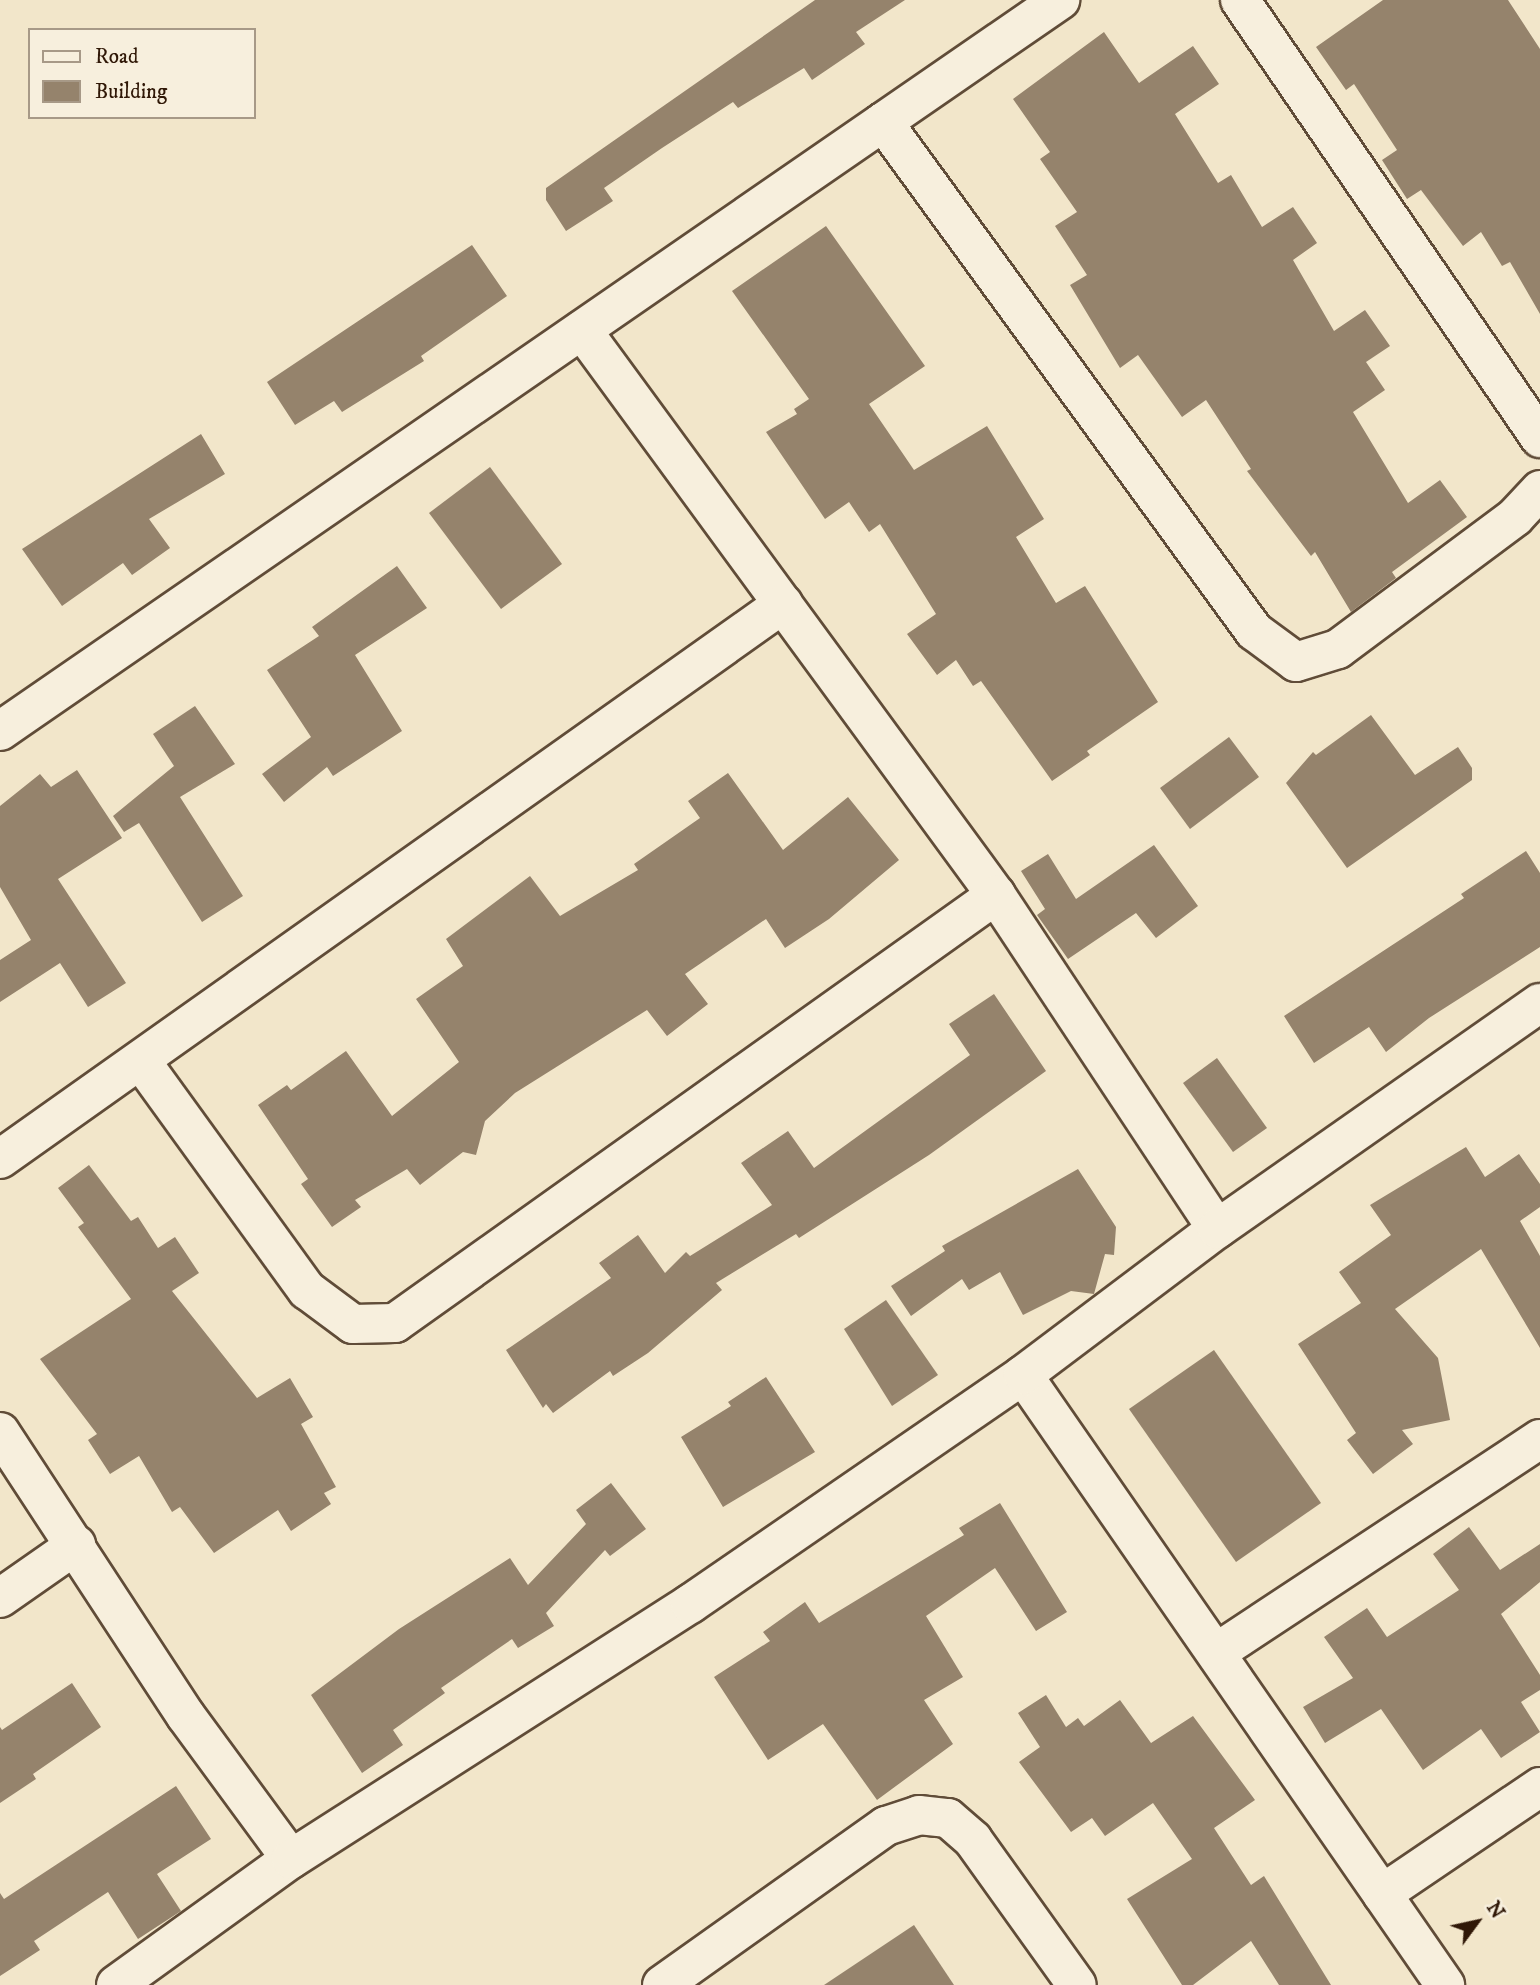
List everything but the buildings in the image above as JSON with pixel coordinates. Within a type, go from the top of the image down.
[{"type":"street","points":[[0,731],[1060,0]]},
{"type":"street","points":[[1240,0],[1540,438]]},
{"type":"street","points":[[883,122],[1254,631],[1296,662],[1338,649],[1515,517],[1540,490]]},
{"type":"street","points":[[582,330],[996,895],[1217,1230]]},
{"type":"street","points":[[0,1159],[783,604]]},
{"type":"street","points":[[141,1061],[307,1290],[353,1324],[395,1323],[996,895]]},
{"type":"street","points":[[116,1985],[291,1859],[690,1604],[1023,1375],[1217,1230],[1540,1003]]},
{"type":"street","points":[[1023,1375],[1445,1985]]},
{"type":"street","points":[[0,1433],[186,1716],[291,1859]]},
{"type":"street","points":[[1217,1652],[1540,1439]]},
{"type":"street","points":[[0,1598],[76,1545]]},
{"type":"street","points":[[1382,1894],[1540,1787]]},
{"type":"street","points":[[662,1985],[886,1826],[919,1815],[948,1818],[973,1840],[1077,1985]]}]
